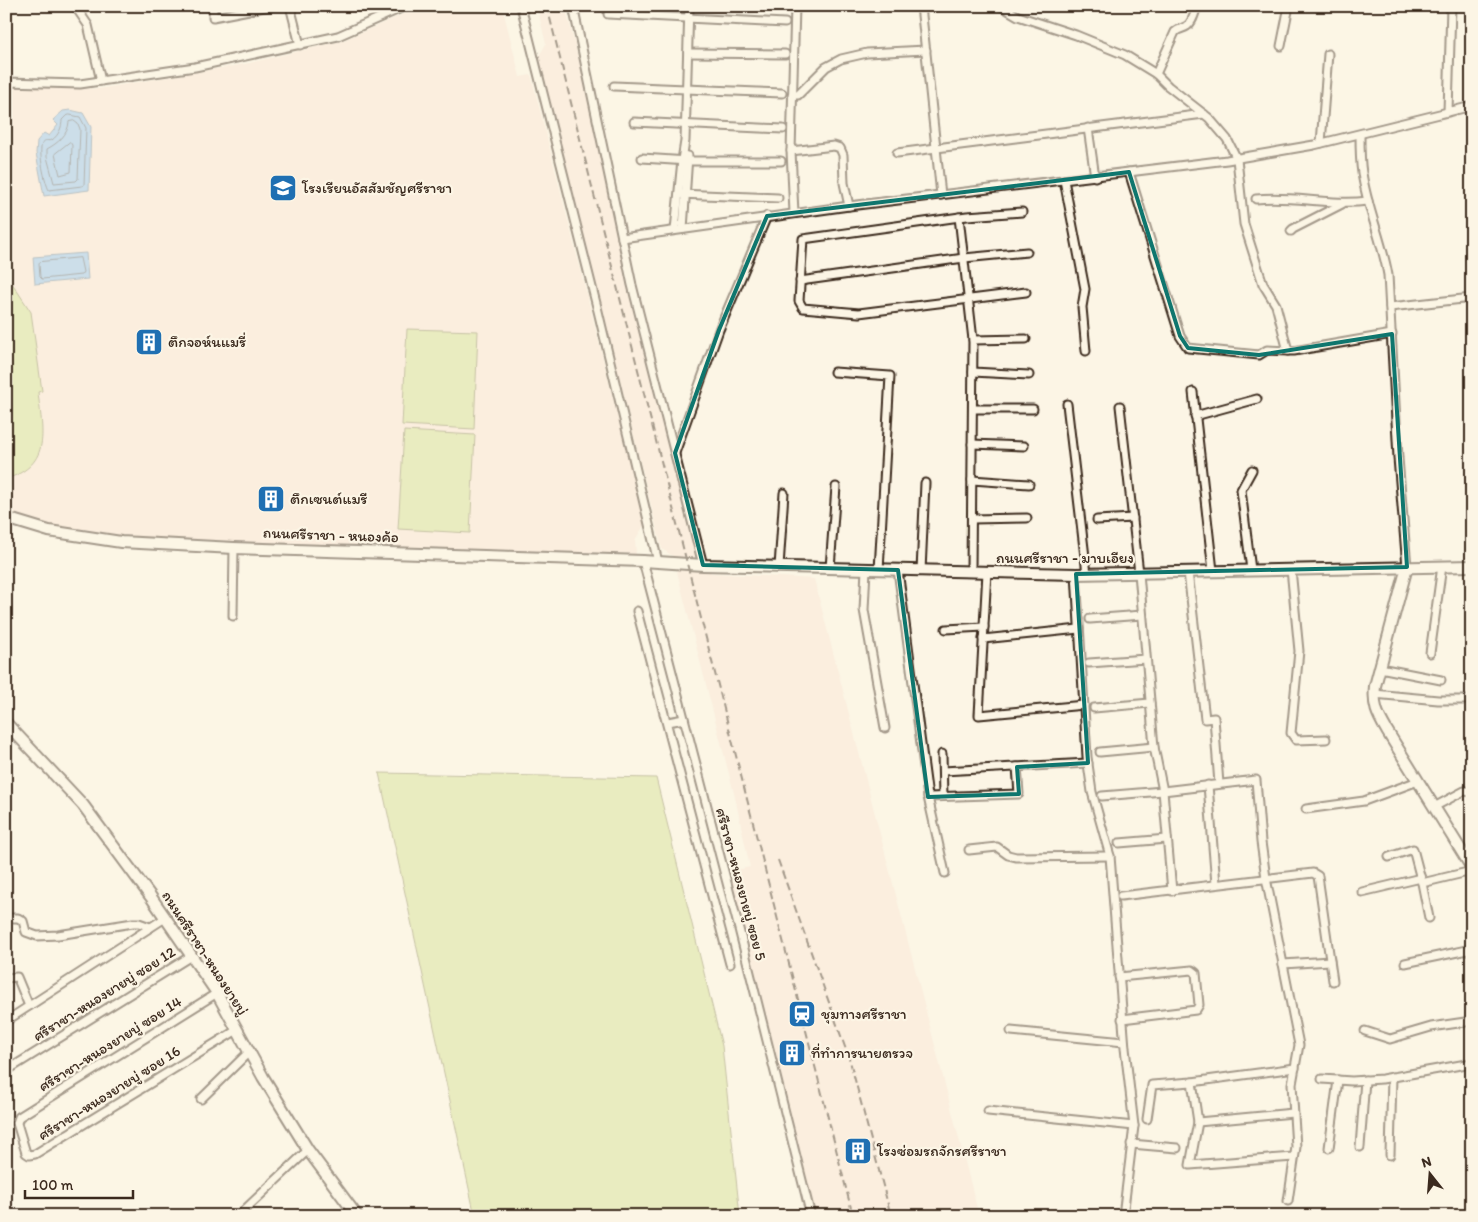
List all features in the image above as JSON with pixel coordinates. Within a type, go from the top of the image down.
[{"type":"main road","name":"ถนนศรีราชา - หนองค้อ","points":[[6,518],[49,532],[121,542],[234,548],[658,562]]},
{"type":"main road","name":"ถนนศรีราชา - มาบเอียง","points":[[658,562],[703,565],[1076,574],[1472,566]]},
{"type":"main road","points":[[1407,567],[1374,694],[1377,714],[1472,870]]},
{"type":"main road","name":"ถนนศรีราชา-หนองยายบู่","points":[[6,723],[83,805],[165,918],[217,993],[249,1052],[308,1150],[357,1216]]},
{"type":"street","points":[[75,6],[88,25],[100,81]]},
{"type":"street","points":[[213,6],[214,17],[270,6]]},
{"type":"street","points":[[290,6],[300,45]]},
{"type":"street","points":[[6,82],[80,84],[196,67],[338,36],[394,9],[406,6]]},
{"type":"street","points":[[521,6],[658,562]]},
{"type":"street","points":[[573,6],[632,285],[703,565]]},
{"type":"street","points":[[679,229],[686,141],[689,6]]},
{"type":"street","points":[[794,213],[790,151],[795,6]]},
{"type":"street","points":[[921,6],[942,195]]},
{"type":"street","points":[[1001,6],[1018,16],[1076,35],[1125,55],[1156,74],[1168,86],[1204,114],[1228,139],[1237,159],[1244,224],[1263,284],[1276,305],[1288,350]]},
{"type":"street","points":[[1156,74],[1175,32],[1179,28],[1186,27],[1191,22],[1197,6]]},
{"type":"street","points":[[1280,46],[1288,11],[1287,6]]},
{"type":"street","points":[[1448,112],[1451,6]]},
{"type":"street","points":[[608,14],[785,23]]},
{"type":"street","points":[[792,95],[798,94],[826,67],[840,59],[866,53],[926,50]]},
{"type":"street","points":[[688,52],[785,54]]},
{"type":"street","points":[[1321,144],[1328,54]]},
{"type":"street","points":[[614,86],[782,92]]},
{"type":"street","points":[[622,238],[767,216],[1237,159],[1321,144],[1472,106]]},
{"type":"street","points":[[897,153],[1204,114]]},
{"type":"street","points":[[634,122],[783,129]]},
{"type":"street","points":[[1088,128],[1095,177]]},
{"type":"street","points":[[1360,135],[1362,174],[1385,257],[1388,275],[1398,458],[1407,567]]},
{"type":"street","points":[[790,151],[834,146],[840,148],[843,155],[844,183],[849,206]]},
{"type":"street","points":[[642,158],[781,161]]},
{"type":"street","points":[[1129,172],[1180,336],[1188,348],[1259,354],[1267,350],[1288,350],[1294,352],[1392,334]]},
{"type":"street","points":[[1064,180],[1084,289],[1082,307],[1086,351]]},
{"type":"street","points":[[682,195],[778,198]]},
{"type":"street","points":[[1256,199],[1281,197],[1342,204],[1368,201]]},
{"type":"street","points":[[1291,231],[1342,204]]},
{"type":"street","points":[[1022,212],[959,217],[803,239],[799,301],[803,308],[859,313],[1026,292]]},
{"type":"street","points":[[674,453],[718,330],[767,216]]},
{"type":"street","points":[[959,217],[972,340],[971,572]]},
{"type":"street","points":[[800,281],[964,258],[1027,252]]},
{"type":"street","points":[[1390,307],[1472,298]]},
{"type":"street","points":[[972,340],[1026,339]]},
{"type":"street","points":[[834,372],[890,376],[879,570]]},
{"type":"street","points":[[973,372],[1029,375]]},
{"type":"street","points":[[1193,392],[1212,571]]},
{"type":"street","points":[[1195,416],[1256,398]]},
{"type":"street","points":[[1067,404],[1087,574]]},
{"type":"street","points":[[1120,406],[1139,573],[1154,747],[1162,791],[1172,891]]},
{"type":"street","points":[[973,409],[1033,409]]},
{"type":"street","points":[[972,444],[1024,446]]},
{"type":"street","points":[[1251,570],[1241,490],[1252,470]]},
{"type":"street","points":[[972,480],[1029,484]]},
{"type":"street","points":[[921,571],[925,483]]},
{"type":"street","points":[[830,568],[836,488]]},
{"type":"street","points":[[779,567],[784,493]]},
{"type":"street","points":[[972,519],[1027,518]]},
{"type":"street","points":[[1097,520],[1133,518]]},
{"type":"street","points":[[233,616],[234,548]]},
{"type":"street","name":"ศรีราชา-หนองยายบู่ ซอย 5","points":[[643,561],[811,1216]]},
{"type":"street","points":[[1430,653],[1442,566]]},
{"type":"street","points":[[866,569],[864,610],[885,728]]},
{"type":"street","points":[[1291,569],[1299,651],[1291,732],[1296,740],[1326,739]]},
{"type":"street","points":[[898,570],[928,797],[945,873]]},
{"type":"street","points":[[987,572],[979,714],[1084,705]]},
{"type":"street","points":[[1188,572],[1205,719],[1214,718],[1219,784]]},
{"type":"street","points":[[1076,574],[1088,763],[1092,792],[1110,856],[1124,1042],[1134,1126],[1123,1216]]},
{"type":"street","points":[[638,610],[730,964]]},
{"type":"street","points":[[1090,619],[1142,615]]},
{"type":"street","points":[[946,629],[984,627]]},
{"type":"street","points":[[983,639],[1079,629]]},
{"type":"street","points":[[1089,664],[1146,659]]},
{"type":"street","points":[[1380,668],[1441,680]]},
{"type":"street","points":[[1374,694],[1438,700],[1472,700]]},
{"type":"street","points":[[1094,708],[1150,704]]},
{"type":"street","points":[[668,722],[684,719]]},
{"type":"street","points":[[1100,752],[1154,747]]},
{"type":"street","points":[[942,754],[943,796]]},
{"type":"street","points":[[943,771],[1088,763]]},
{"type":"street","points":[[928,797],[1019,794],[1017,767]]},
{"type":"street","points":[[1102,796],[1256,780],[1266,878],[1299,1045],[1292,1084],[1296,1148],[1288,1201]]},
{"type":"street","points":[[1306,809],[1364,801],[1418,781]]},
{"type":"street","points":[[1208,785],[1216,884]]},
{"type":"street","points":[[1434,807],[1464,791],[1472,792]]},
{"type":"street","points":[[1119,843],[1166,839]]},
{"type":"street","points":[[969,850],[997,847],[1008,855],[1016,857],[1110,856]]},
{"type":"street","points":[[1389,857],[1413,849],[1422,880],[1429,918]]},
{"type":"street","points":[[1362,892],[1472,870]]},
{"type":"street","points":[[1121,896],[1313,873],[1318,876],[1333,981]]},
{"type":"street","points":[[6,918],[18,918],[23,921],[26,932],[37,936],[58,935],[133,923],[150,927]]},
{"type":"street","points":[[6,1021],[165,918]]},
{"type":"street","points":[[1405,963],[1472,949]]},
{"type":"street","name":"ศรีราชา-หนองยายบู่ ซอย 12","points":[[6,1071],[191,956]]},
{"type":"street","points":[[1283,964],[1330,961]]},
{"type":"street","points":[[1119,977],[1192,970],[1196,973],[1198,1005],[1196,1010],[1122,1018]]},
{"type":"street","points":[[6,978],[17,977],[29,1006]]},
{"type":"street","name":"ศรีราชา-หนองยายบู่ ซอย 14","points":[[19,1117],[217,993]]},
{"type":"street","points":[[1364,1031],[1390,1039],[1431,1027],[1472,1021]]},
{"type":"street","name":"ศรีราชา-หนองยายบู่ ซอย 16","points":[[19,1117],[17,1123],[26,1153],[32,1155],[238,1030]]},
{"type":"street","points":[[1012,1030],[1124,1042]]},
{"type":"street","points":[[200,1099],[249,1052]]},
{"type":"street","points":[[1322,1079],[1365,1080],[1472,1063]]},
{"type":"street","points":[[1147,1119],[1152,1085],[1192,1082],[1295,1068]]},
{"type":"street","points":[[1390,1155],[1392,1077]]},
{"type":"street","points":[[1329,1148],[1338,1080]]},
{"type":"street","points":[[1360,1147],[1365,1080]]},
{"type":"street","points":[[1192,1082],[1198,1122],[1190,1166],[1294,1157]]},
{"type":"street","points":[[988,1111],[1134,1126]]},
{"type":"street","points":[[1198,1122],[1294,1113]]},
{"type":"street","points":[[1131,1144],[1177,1148]]},
{"type":"street","points":[[238,1216],[308,1150]]},
{"type":"highlighted area","points":[[1129,172],[1180,336],[1188,348],[1259,355],[1392,334],[1407,567],[1076,574],[1088,763],[1017,767],[1019,794],[928,797],[898,570],[703,565],[675,453],[719,330],[767,216]]},
{"type":"shaded area","name":"โรงเรียนอัสสัมชัญศรีราชา","points":[[422,6],[502,6],[520,77],[531,75],[645,524],[635,540],[636,554],[127,539],[66,531],[6,512],[6,87],[98,89],[245,64],[342,41]]},
{"type":"shaded area","points":[[537,6],[565,6],[711,573],[814,579],[979,1216],[815,1216],[728,872],[750,867],[735,797],[673,556],[662,549],[539,56],[546,44]]},
{"type":"green space","points":[[6,257],[10,280],[31,312],[42,391],[38,392],[42,432],[38,455],[21,473],[6,479]]},
{"type":"green space","points":[[407,329],[478,331],[474,429],[402,425]]},
{"type":"green space","points":[[404,431],[475,435],[470,533],[398,529]]},
{"type":"green space","points":[[379,773],[656,778],[722,1046],[740,1216],[475,1216]]},
{"type":"water","points":[[70,110],[83,113],[91,127],[89,190],[44,196],[36,153],[37,141],[44,133],[49,136],[58,125],[53,120],[63,111]]},
{"type":"water","points":[[86,253],[88,279],[35,284],[33,257]]},
{"type":"railway","points":[[547,6],[853,1216]]},
{"type":"railway","points":[[778,860],[850,1061],[891,1216]]},
{"type":"place","name":"โรงเรียนอัสสัมชัญศรีราชา","points":[[283,188]]},
{"type":"place","name":"ตึกจอห์นแมรี่","points":[[149,342]]},
{"type":"place","name":"ตึกเซนต์แมรี","points":[[271,499]]},
{"type":"place","name":"ชุมทางศรีราชา","points":[[802,1014]]},
{"type":"place","name":"ที่ทำการนายตรวจ","points":[[792,1053]]},
{"type":"place","name":"โรงซ่อมรถจักรศรีราชา","points":[[858,1151]]}]
